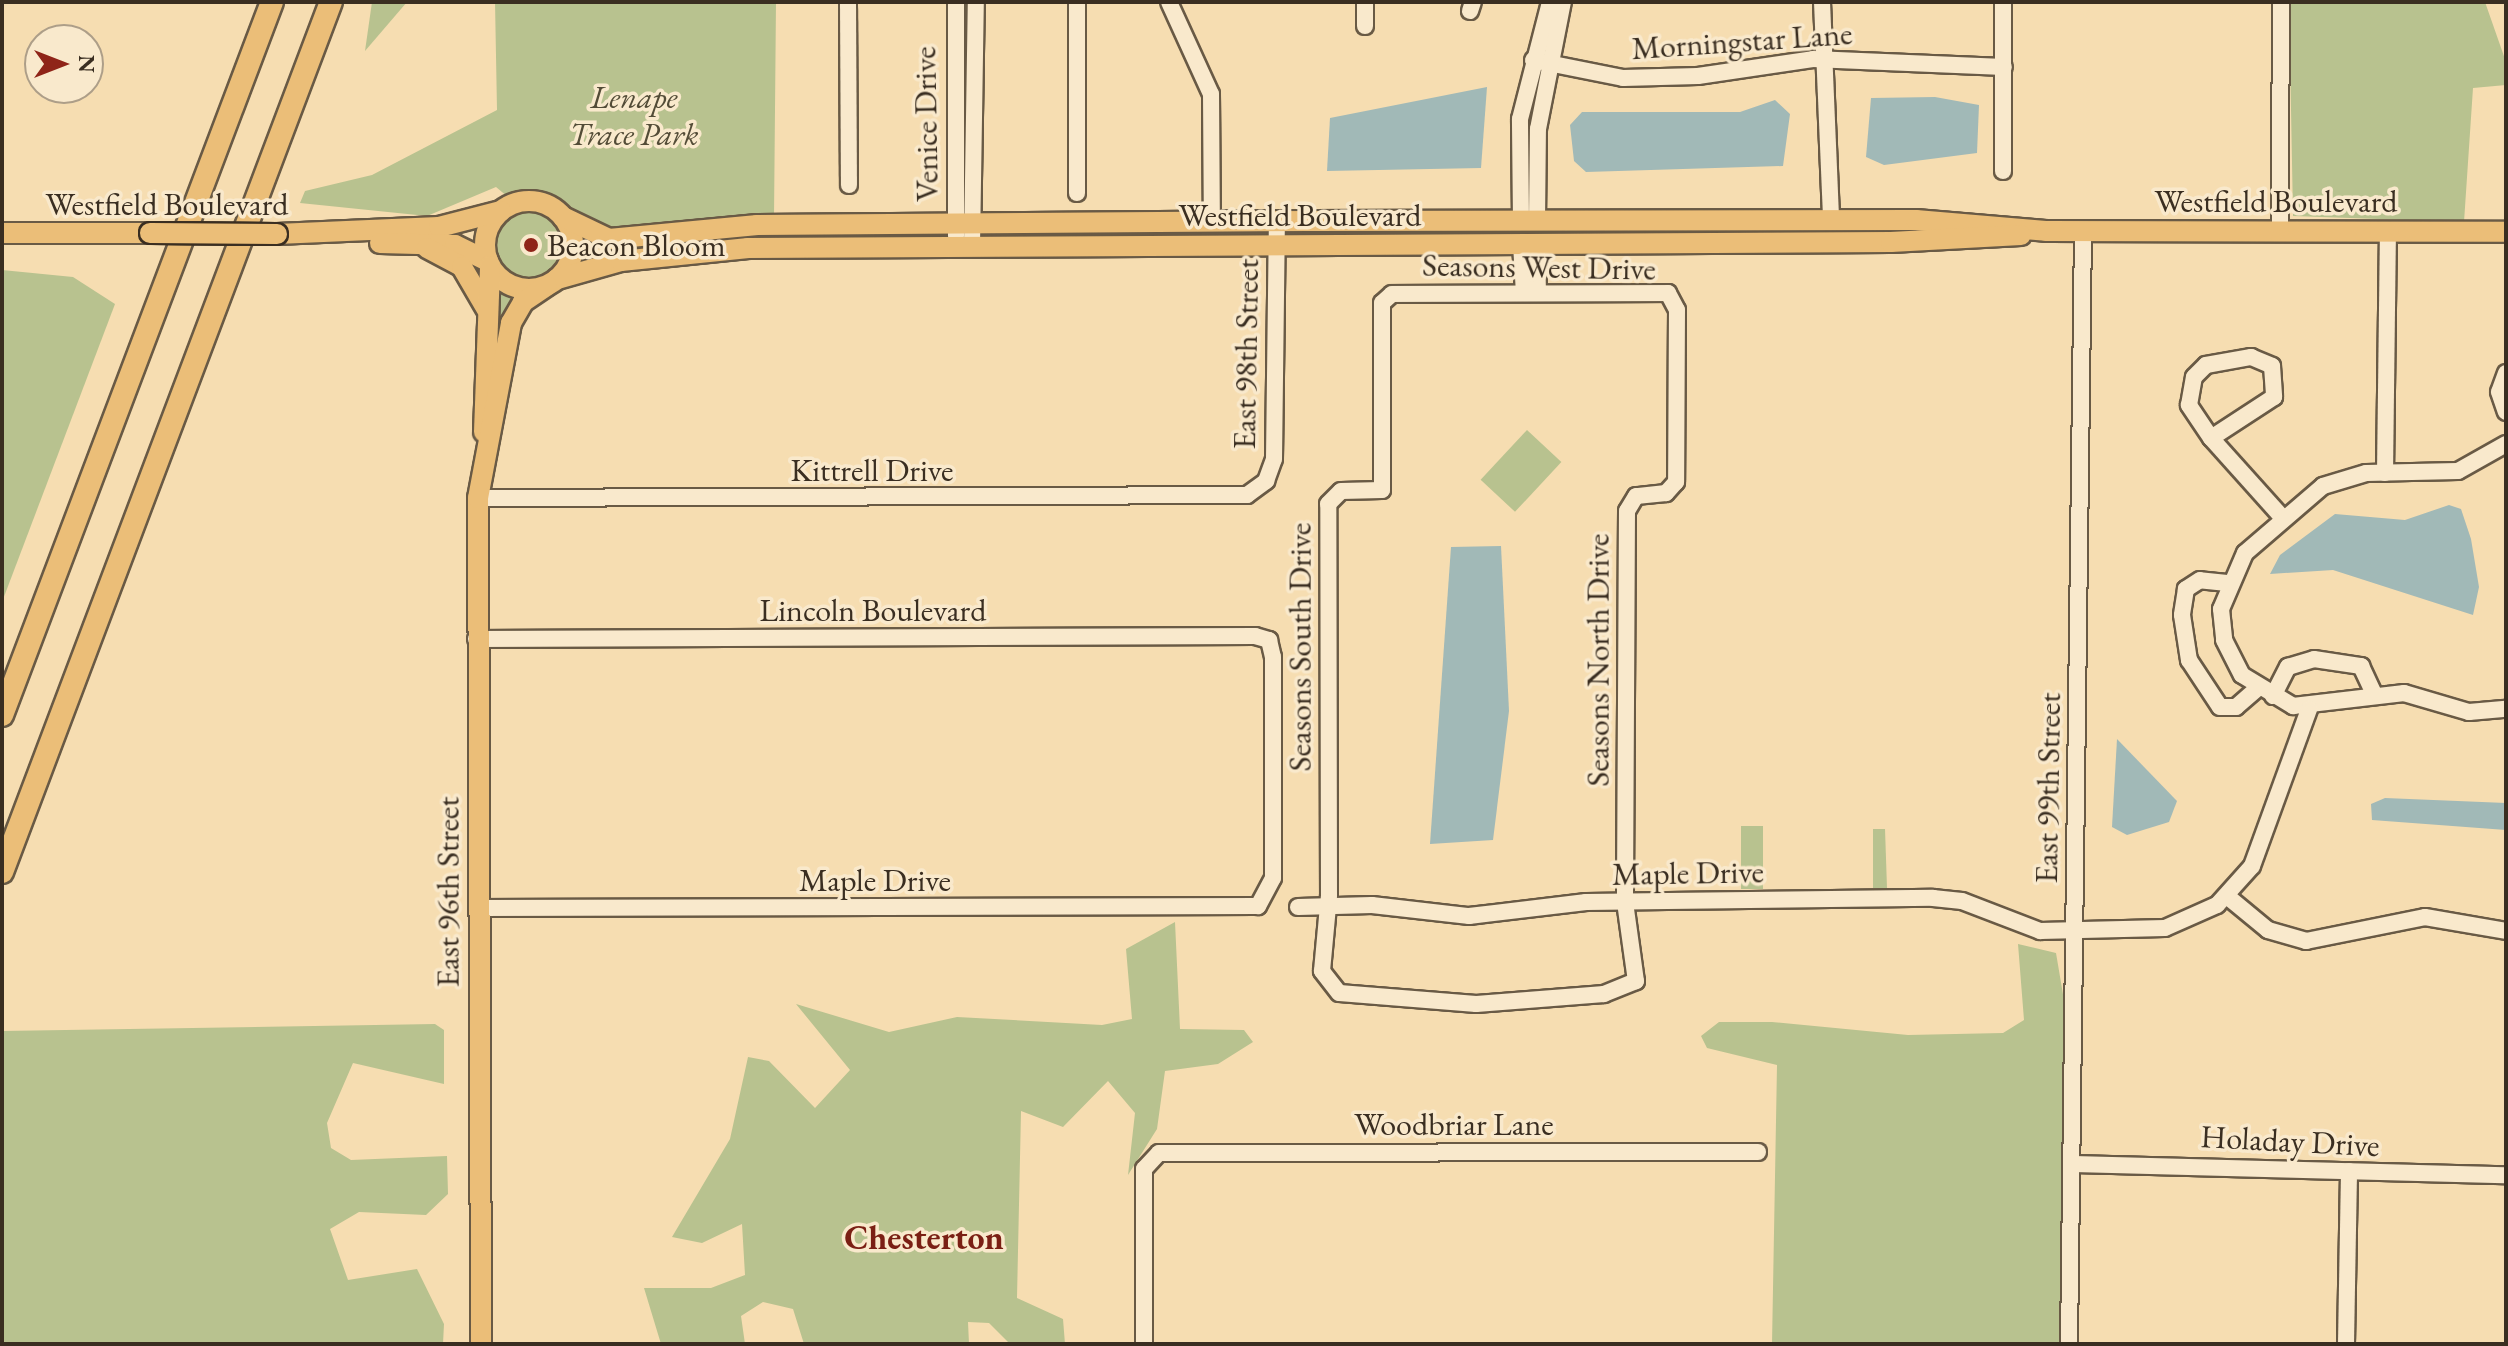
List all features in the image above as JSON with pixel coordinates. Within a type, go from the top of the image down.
[{"type":"highway","points":[[2,715],[272,2]]},
{"type":"highway","points":[[2,872],[331,2]]},
{"type":"main road","points":[[536,201],[563,217],[573,252],[552,283],[515,287],[489,264],[486,234],[501,211],[536,201]]},
{"type":"main road","name":"Westfield Boulevard","points":[[332,235],[439,227],[501,211]]},
{"type":"main road","name":"Westfield Boulevard","points":[[563,217],[609,239],[757,225],[1529,220],[1831,220],[2083,232],[2506,232]]},
{"type":"main road","name":"Westfield Boulevard","points":[[552,283],[621,261],[736,249],[964,245],[1914,242],[2046,231]]},
{"type":"main road","name":"Westfield Boulevard","points":[[2,233],[332,235],[464,247],[489,264]]},
{"type":"main road","points":[[416,243],[462,267],[489,317]]},
{"type":"main road","name":"East 96th Street","points":[[481,1344],[476,639],[478,498],[484,440],[489,264]]},
{"type":"main road","name":"East 96th Street","points":[[484,440],[514,315],[552,283]]},
{"type":"street","points":[[848,2],[849,185]]},
{"type":"street","name":"Venice Drive","points":[[956,2],[964,245]]},
{"type":"street","name":"Venice Drive","points":[[964,224],[976,2]]},
{"type":"street","points":[[1077,2],[1077,193]]},
{"type":"street","points":[[1169,2],[1211,94],[1212,223]]},
{"type":"street","points":[[1365,2],[1365,26]]},
{"type":"street","points":[[1529,220],[1540,60],[1550,2]]},
{"type":"street","points":[[1540,60],[1563,2]]},
{"type":"street","points":[[1822,2],[1830,60],[1831,220]]},
{"type":"street","points":[[2003,2],[2003,171]]},
{"type":"street","points":[[2280,232],[2281,2]]},
{"type":"street","name":"Morningstar Lane","points":[[1540,60],[1623,78],[1830,60],[2004,67]]},
{"type":"street","name":"East 98th Street","points":[[1263,485],[1275,445],[1277,222]]},
{"type":"street","name":"East 99th Street","points":[[2069,1344],[2083,232]]},
{"type":"street","points":[[2385,473],[2388,232]]},
{"type":"street","points":[[1529,243],[1531,293]]},
{"type":"street","name":"Seasons West Drive","points":[[1392,294],[1668,293],[1677,310]]},
{"type":"street","name":"Seasons South Drive","points":[[1329,907],[1328,504],[1341,491],[1382,490],[1382,303],[1392,294]]},
{"type":"street","name":"Seasons North Drive","points":[[1625,902],[1627,511],[1629,500],[1666,493],[1676,482],[1677,310]]},
{"type":"street","points":[[2211,438],[2274,397],[2278,380],[2267,361],[2232,358],[2194,377],[2189,405],[2211,438],[2282,517]]},
{"type":"street","points":[[2506,373],[2499,392],[2506,412]]},
{"type":"street","points":[[2506,444],[2458,471],[2385,473],[2331,482],[2282,517],[2227,583],[2224,640],[2257,689],[2309,709],[2375,696],[2409,694],[2477,713],[2506,709]]},
{"type":"street","name":"Kittrell Drive","points":[[478,498],[1220,499],[1263,485]]},
{"type":"street","points":[[2227,583],[2200,580],[2186,589],[2189,660],[2220,707],[2236,707],[2257,689]]},
{"type":"street","name":"Lincoln Boulevard","points":[[476,639],[1269,640],[1268,897]]},
{"type":"street","points":[[2273,696],[2288,667],[2314,659],[2361,666],[2375,696]]},
{"type":"street","points":[[2309,709],[2258,856],[2228,897],[2268,930],[2306,941],[2425,917],[2506,931]]},
{"type":"street","name":"Maple Drive","points":[[479,908],[1244,907],[1268,897]]},
{"type":"street","name":"Maple Drive","points":[[1298,907],[1469,916],[1625,902],[1933,898],[1962,901],[2017,926],[2074,932],[2165,928],[2228,897]]},
{"type":"street","points":[[1329,907],[1322,971],[1339,993],[1476,1004],[1625,989],[1636,981],[1638,963],[1625,902]]},
{"type":"street","name":"Woodbriar Lane","points":[[1144,1344],[1144,1169],[1151,1156],[1758,1152]]},
{"type":"street","name":"Holaday Drive","points":[[2072,1164],[2506,1175]]},
{"type":"street","points":[[2346,1344],[2349,1171]]},
{"type":"green space","points":[[372,2],[407,2],[365,51]]},
{"type":"green space","name":"Lenape Trace Park","points":[[495,2],[776,2],[774,217],[613,233],[552,198],[508,197],[496,187],[427,216],[300,203],[305,191],[372,175],[497,110]]},
{"type":"green space","points":[[2289,2],[2485,2],[2506,62],[2506,85],[2473,88],[2464,222],[2293,216]]},
{"type":"green space","points":[[536,211],[557,226],[563,245],[561,258],[553,269],[536,279],[522,279],[505,269],[497,258],[495,238],[505,221],[516,213]]},
{"type":"green space","points":[[735,232],[879,232],[604,257],[603,245]]},
{"type":"green space","points":[[588,242],[595,245],[598,252],[595,259],[588,262],[581,259],[578,252],[581,245]]},
{"type":"green space","points":[[2,270],[73,277],[115,304],[2,602]]},
{"type":"green space","points":[[499,287],[519,295],[491,405]]},
{"type":"green space","points":[[1527,430],[1561,462],[1515,512],[1481,480]]},
{"type":"green space","points":[[1741,826],[1763,826],[1763,889],[1741,889]]},
{"type":"green space","points":[[1873,829],[1885,829],[1887,888],[1873,888]]},
{"type":"green space","points":[[1175,922],[1180,1029],[1244,1030],[1253,1042],[1218,1064],[1165,1071],[1157,1129],[1128,1175],[1135,1113],[1108,1081],[1063,1127],[1021,1111],[1017,1298],[1063,1319],[1065,1344],[1010,1344],[989,1323],[968,1322],[969,1344],[804,1344],[793,1309],[763,1302],[741,1316],[745,1344],[661,1344],[644,1288],[711,1288],[745,1275],[742,1224],[702,1243],[672,1237],[730,1139],[748,1057],[769,1061],[815,1108],[850,1070],[796,1004],[889,1032],[957,1017],[1102,1025],[1132,1019],[1126,949]]},
{"type":"green space","points":[[2018,944],[2056,953],[2067,1018],[2062,1344],[1772,1344],[1777,1065],[1707,1048],[1701,1036],[1719,1022],[1772,1022],[1908,1035],[2003,1033],[2024,1020]]},
{"type":"green space","points":[[435,1024],[444,1030],[444,1084],[353,1063],[327,1123],[331,1148],[351,1160],[447,1156],[448,1194],[426,1215],[359,1212],[330,1229],[348,1280],[417,1269],[444,1324],[443,1344],[2,1344],[2,1031]]},
{"type":"water","points":[[1487,87],[1481,168],[1327,171],[1330,118]]},
{"type":"water","points":[[1935,97],[1979,105],[1977,153],[1884,165],[1866,157],[1871,98]]},
{"type":"water","points":[[1775,100],[1790,114],[1783,166],[1586,172],[1574,161],[1570,125],[1582,112],[1740,112]]},
{"type":"water","points":[[2449,505],[2461,509],[2471,539],[2479,587],[2473,615],[2333,570],[2270,574],[2280,555],[2335,514],[2405,520]]},
{"type":"water","points":[[1501,546],[1509,711],[1493,840],[1430,844],[1451,547]]},
{"type":"water","points":[[2117,739],[2177,801],[2169,822],[2127,835],[2112,827]]},
{"type":"water","points":[[2385,798],[2506,803],[2506,830],[2372,820],[2371,804]]},
{"type":"place","name":"Beacon Bloom","points":[[531,245]]},
{"type":"district","name":"Chesterton","points":[[924,1238]]}]
